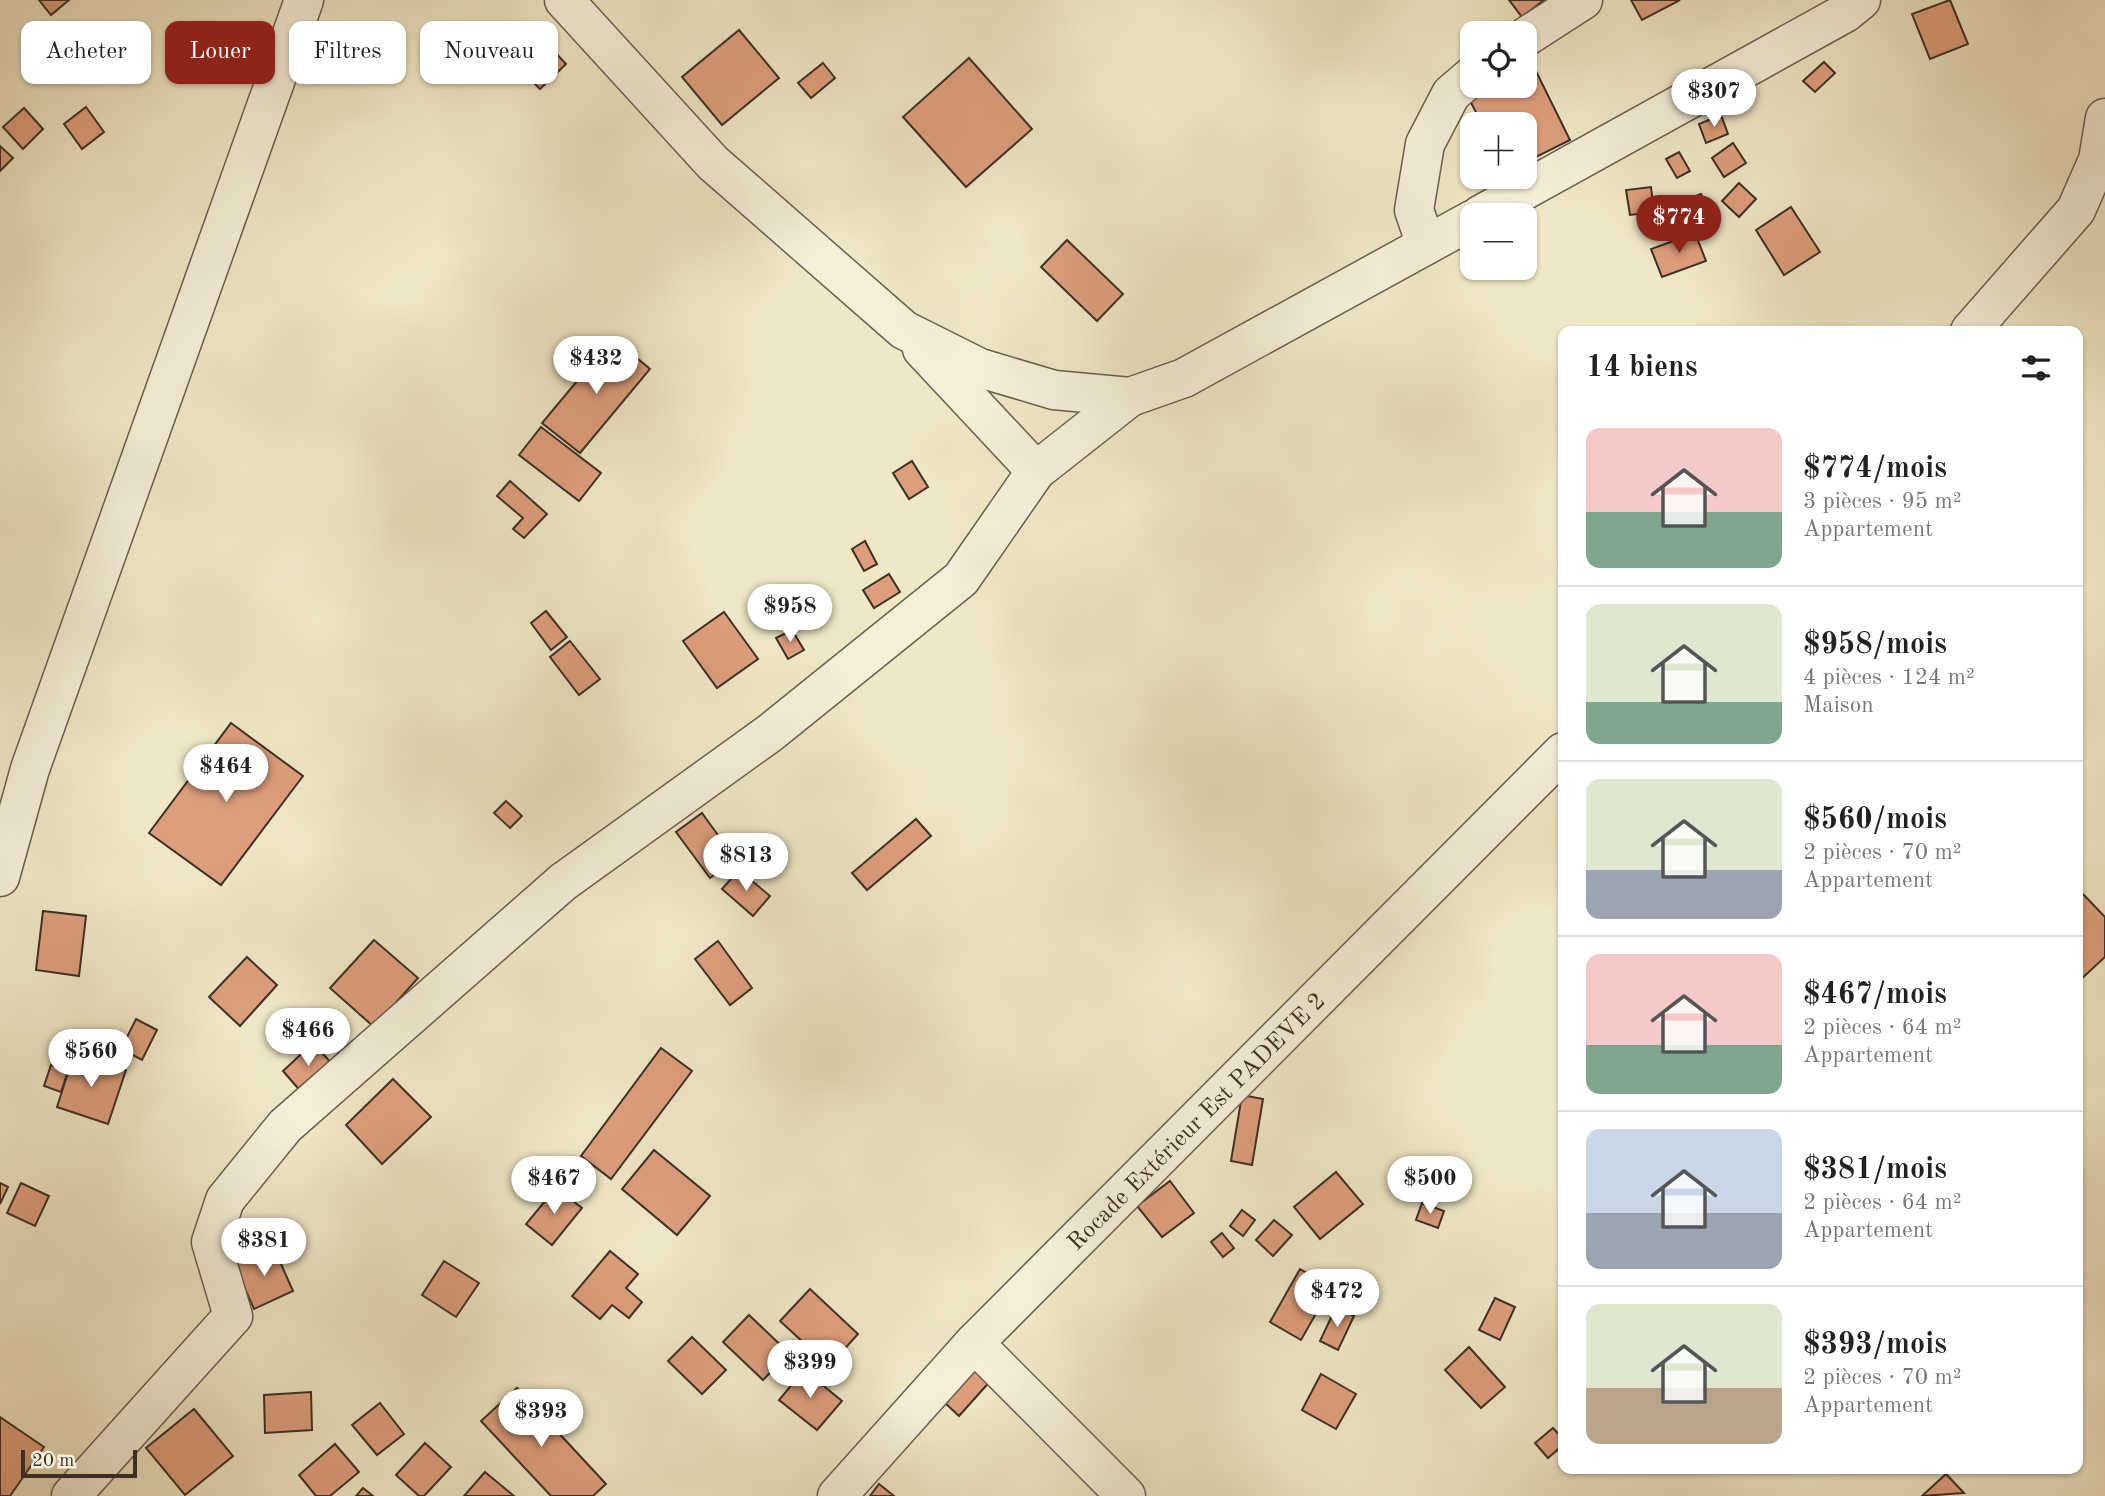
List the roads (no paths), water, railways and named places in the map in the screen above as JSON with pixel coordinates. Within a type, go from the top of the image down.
[{"type":"street","points":[[0,877],[30,769],[304,0]]},
{"type":"street","points":[[564,0],[713,163],[904,330],[1036,471]]},
{"type":"street","points":[[1537,30],[1583,0]]},
{"type":"street","points":[[1502,203],[1845,13],[1861,0]]},
{"type":"street","points":[[1426,245],[1414,210],[1424,144],[1451,94],[1460,86]]},
{"type":"street","points":[[1974,326],[2076,210],[2098,160],[2105,118]]},
{"type":"street","points":[[71,1496],[233,1316],[211,1242],[225,1200],[285,1126],[563,881],[770,733],[961,579],[1036,471],[1130,397],[1184,379],[1460,227]]},
{"type":"street","points":[[904,330],[980,368],[1054,390],[1130,397]]},
{"type":"street","name":"Rocade Extérieur Est PADEVE 2","points":[[837,1496],[974,1343],[1558,757]]},
{"type":"street","points":[[974,1343],[1126,1496]]}]
